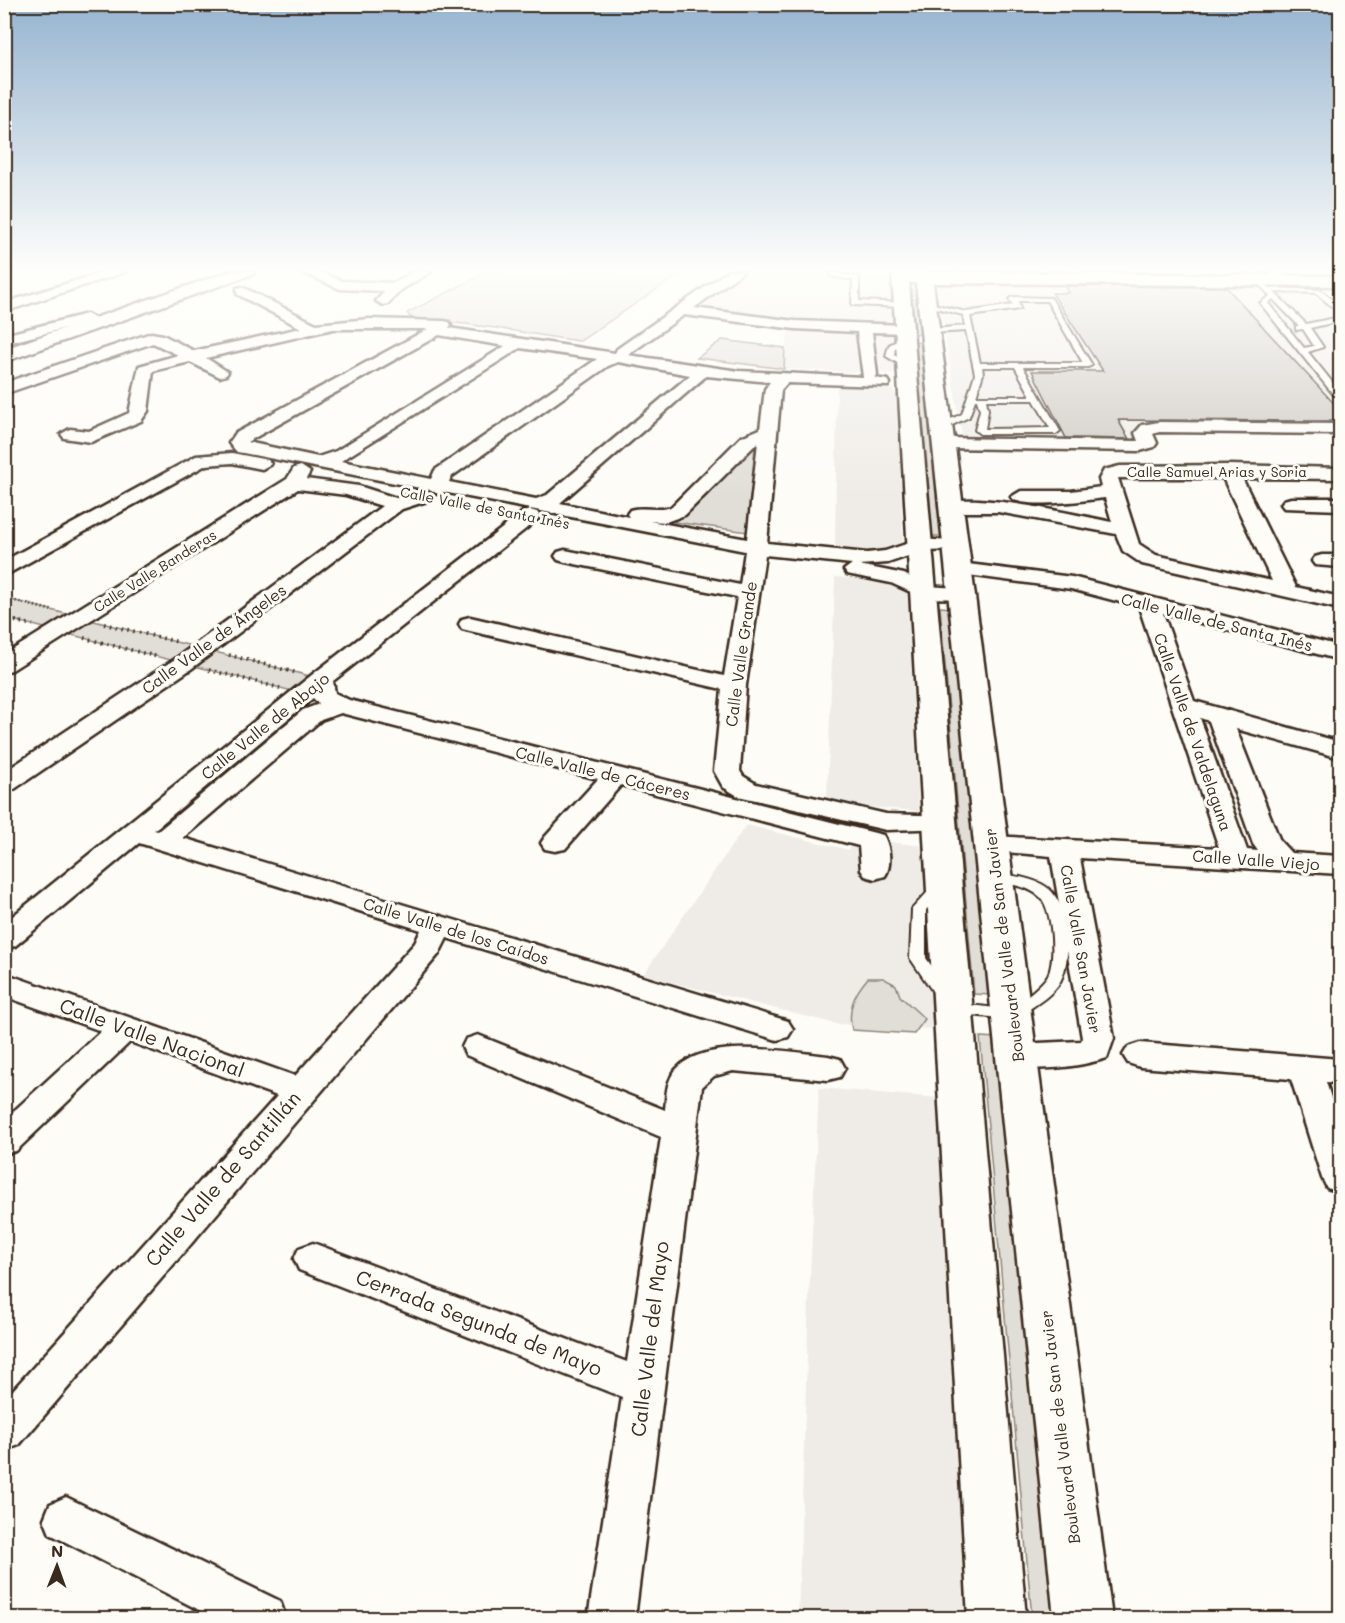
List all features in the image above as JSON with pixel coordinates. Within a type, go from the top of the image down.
[{"type":"main road","points":[[4,356],[30,347]]},
{"type":"main road","points":[[909,347],[905,551],[941,822],[997,1618]]},
{"type":"main road","name":"Boulevard Valle de San Javier","points":[[917,347],[944,435],[1083,1618]]},
{"type":"street","points":[[4,389],[126,347]]},
{"type":"street","points":[[175,347],[220,372]]},
{"type":"street","points":[[70,434],[91,437],[135,417],[140,411],[146,369],[234,347]]},
{"type":"street","name":"Calle Valle de Santa Inés","points":[[304,473],[243,448],[238,443],[242,437],[405,347]]},
{"type":"street","name":"Calle Valle Banderas","points":[[4,665],[304,473],[342,455],[511,347]]},
{"type":"street","points":[[529,347],[746,369],[820,347]]},
{"type":"street","points":[[562,347],[699,374],[777,384],[854,347]]},
{"type":"street","points":[[342,455],[352,462],[416,474],[434,486],[628,347]]},
{"type":"street","name":"Calle Valle de Abajo","points":[[149,837],[312,687],[540,507],[699,374]]},
{"type":"street","name":"Calle Valle Grande","points":[[777,384],[768,432],[755,555],[734,685],[728,771],[732,782],[747,790],[886,822],[941,822]]},
{"type":"street","points":[[944,435],[1140,446],[1148,443],[1144,433],[1148,429],[1159,427],[1341,429]]},
{"type":"street","points":[[540,507],[651,517],[666,516],[678,511],[747,441],[768,432]]},
{"type":"street","name":"Calle Valle de Santa Inés","points":[[4,570],[202,460],[216,457],[232,458],[304,473],[434,486],[755,555],[872,569],[910,585],[960,574]]},
{"type":"street","points":[[1229,471],[1287,591]]},
{"type":"street","name":"Calle Samuel Arias y Soria","points":[[1341,473],[1120,472],[1111,474],[1108,479],[1130,547],[1149,560],[1341,603]]},
{"type":"street","points":[[304,473],[318,485],[384,498],[395,505]]},
{"type":"street","name":"Calle Valle de Ángeles","points":[[4,784],[183,664],[395,505],[434,486]]},
{"type":"street","name":"Calle Samuel Arias y Soria","points":[[952,498],[1047,498],[1112,491]]},
{"type":"street","points":[[952,498],[1125,530]]},
{"type":"street","points":[[1290,504],[1341,504]]},
{"type":"street","name":"Calle Valle de Santa Inés","points":[[755,555],[905,551],[960,574],[1008,582],[1094,590],[1341,653]]},
{"type":"street","points":[[565,556],[748,593]]},
{"type":"street","name":"Calle Valle de Valdelaguna","points":[[1149,605],[1236,858]]},
{"type":"street","points":[[470,624],[734,685]]},
{"type":"street","points":[[312,687],[324,697],[340,705]]},
{"type":"street","name":"Calle Valle de Abajo","points":[[4,939],[149,837],[312,715],[340,705]]},
{"type":"street","name":"Calle Valle de Cáceres","points":[[340,705],[873,841],[875,870]]},
{"type":"street","points":[[1184,706],[1341,750]]},
{"type":"street","name":"Calle Valle de Valdelaguna","points":[[1219,716],[1267,844],[1284,862]]},
{"type":"street","points":[[555,843],[615,776]]},
{"type":"street","name":"Calle Valle de los Caídos","points":[[149,837],[777,1029]]},
{"type":"street","name":"Calle Valle Viejo","points":[[994,860],[1064,848],[1341,865]]},
{"type":"street","name":"Calle Valle San Javier","points":[[1017,1056],[1083,1053],[1095,1050],[1098,1038],[1064,848]]},
{"type":"street","name":"Calle Valle de Santillán","points":[[4,1431],[428,947],[438,925]]},
{"type":"street","name":"Calle Valle Nacional","points":[[4,984],[300,1091]]},
{"type":"street","points":[[4,1141],[125,1028]]},
{"type":"street","points":[[478,1047],[678,1129]]},
{"type":"street","points":[[1140,1055],[1341,1071]]},
{"type":"street","name":"Calle Valle del Mayo","points":[[612,1618],[686,1082],[703,1067],[734,1059],[828,1068]]},
{"type":"street","points":[[1304,1068],[1341,1178]]},
{"type":"street","name":"Cerrada Segunda de Mayo","points":[[313,1259],[644,1387]]},
{"type":"street","points":[[66,1519],[262,1618]]},
{"type":"lane","points":[[944,435],[966,415],[976,398],[979,374],[974,347]]},
{"type":"lane","points":[[977,365],[1088,365],[1077,347]]},
{"type":"lane","points":[[1297,347],[1341,397]]},
{"type":"lane","points":[[1301,351],[1318,347]]},
{"type":"lane","points":[[976,398],[984,410],[979,430],[1053,434],[1056,431],[1018,365]]},
{"type":"lane","points":[[976,398],[1037,398]]},
{"type":"lane","points":[[954,1009],[1012,1013],[1051,983],[1061,964],[1056,909],[1050,897],[994,860]]},
{"type":"path","points":[[4,598],[204,648],[312,687]]},
{"type":"path","points":[[4,618],[183,664],[312,687]]},
{"type":"shaded area","points":[[713,347],[785,348],[784,369],[697,358]]},
{"type":"shaded area","points":[[786,347],[898,347],[902,374],[784,369]]},
{"type":"shaded area","points":[[914,347],[923,347],[944,536],[932,536]]},
{"type":"shaded area","points":[[947,347],[1340,347],[1340,373],[1331,374],[1340,384],[1340,426],[1152,424],[1138,428],[1136,432],[1141,443],[970,441],[962,437]]},
{"type":"shaded area","points":[[837,386],[892,388],[897,397],[903,544],[898,548],[881,551],[835,549]]},
{"type":"shaded area","points":[[755,446],[748,532],[674,522]]},
{"type":"shaded area","points":[[835,577],[880,580],[899,584],[907,590],[919,811],[856,806],[827,799]]},
{"type":"shaded area","points":[[4,598],[321,679],[304,694],[5,618]]},
{"type":"shaded area","points":[[940,607],[952,608],[992,995],[974,994]]},
{"type":"shaded area","points":[[746,825],[849,850],[851,838],[926,846],[933,1029],[836,1024],[643,975]]},
{"type":"shaded area","points":[[868,978],[883,978],[896,985],[900,996],[925,1019],[914,1034],[852,1030],[850,1015],[853,1002]]},
{"type":"shaded area","points":[[980,1037],[997,1038],[1056,1618],[1032,1618]]},
{"type":"shaded area","points":[[819,1088],[940,1098],[969,1618],[798,1618]]},
{"type":"building","points":[[1087,347],[1281,347],[1341,411],[1341,421],[1118,420],[1129,439],[1066,438],[1032,371],[1103,371]]}]
